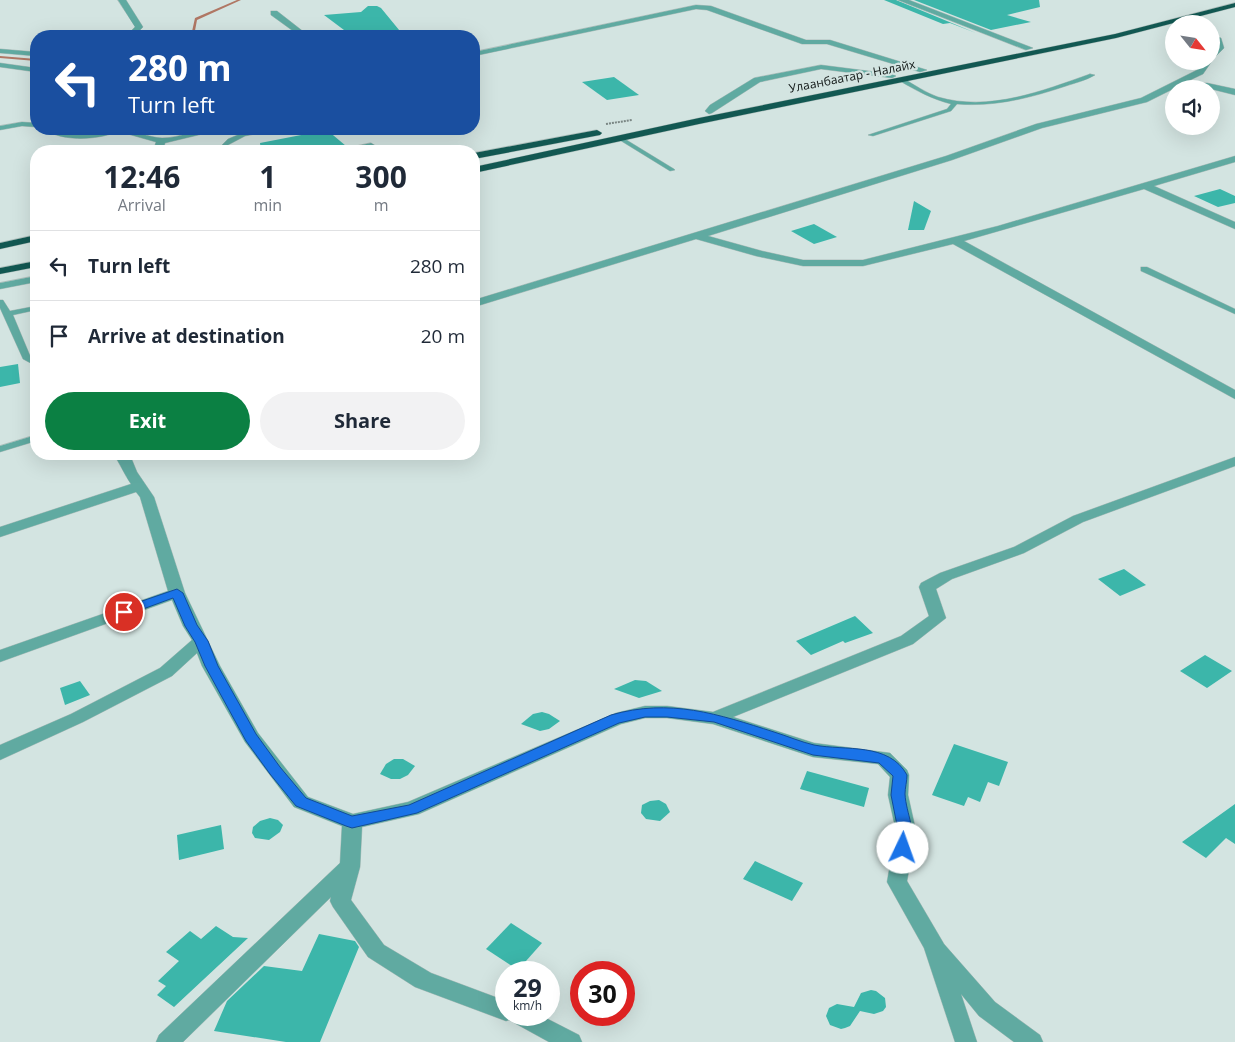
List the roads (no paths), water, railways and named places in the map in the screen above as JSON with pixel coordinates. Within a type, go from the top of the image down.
[{"type":"highway","name":"Улаанбаатар - Налайх","points":[[620,128],[923,70],[1108,32],[1232,0]]},
{"type":"highway","name":"Улаанбаатар - Налайх","points":[[1203,15],[1235,5]]},
{"type":"highway","name":"Улаанбаатар - Налайх","points":[[480,169],[1165,26]]},
{"type":"highway","points":[[480,155],[611,130]]},
{"type":"highway","points":[[0,246],[30,239]]},
{"type":"highway","points":[[0,271],[30,265]]},
{"type":"street","points":[[122,0],[139,27],[136,30]]},
{"type":"street","points":[[696,7],[707,0]]},
{"type":"street","points":[[902,0],[1029,48]]},
{"type":"street","points":[[480,53],[696,7],[708,8],[805,42],[827,42],[923,70]]},
{"type":"street","points":[[274,13],[297,30]]},
{"type":"street","points":[[0,51],[30,54]]},
{"type":"street","points":[[0,65],[30,69]]},
{"type":"street","points":[[709,111],[757,80],[821,67],[892,76]]},
{"type":"street","points":[[1184,80],[1200,72],[1233,91]]},
{"type":"street","points":[[1220,89],[1233,91]]},
{"type":"street","points":[[480,302],[949,158],[1039,126],[1144,100],[1165,90]]},
{"type":"street","points":[[140,135],[161,141],[186,135]]},
{"type":"street","points":[[160,145],[161,141]]},
{"type":"street","points":[[696,235],[760,254],[803,263],[863,263],[956,241],[1235,160]]},
{"type":"street","points":[[1146,186],[1235,226]]},
{"type":"street","points":[[956,241],[1235,395]]},
{"type":"street","points":[[0,286],[30,280]]},
{"type":"street","points":[[126,460],[139,486],[147,497],[177,593],[211,666],[251,737],[301,802],[352,822],[412,810],[616,719],[645,712],[667,712],[714,718],[813,750],[883,758],[900,775],[898,795],[906,830],[897,882],[934,946],[987,1009],[1032,1042]]},
{"type":"street","points":[[714,718],[907,640],[938,618],[928,586],[946,576],[1020,550],[1078,519],[1235,461]]},
{"type":"street","points":[[0,532],[139,486]]},
{"type":"street","points":[[0,656],[177,593]]},
{"type":"street","points":[[0,753],[77,718],[166,672],[201,641]]},
{"type":"street","points":[[352,822],[350,866],[340,901],[376,951],[423,980],[495,1007]]},
{"type":"street","points":[[167,1042],[350,866]]},
{"type":"street","points":[[934,946],[966,1042]]},
{"type":"street","points":[[539,1026],[570,1042]]},
{"type":"lane","points":[[902,80],[933,98],[954,103],[973,104],[1014,98],[1052,89],[1092,75]]},
{"type":"lane","points":[[871,135],[949,110],[953,107],[954,103]]},
{"type":"lane","points":[[0,128],[30,125]]},
{"type":"lane","points":[[58,135],[71,137],[89,135]]},
{"type":"lane","points":[[225,145],[229,141],[246,135]]},
{"type":"lane","points":[[620,138],[672,170]]},
{"type":"lane","points":[[1144,269],[1235,312]]},
{"type":"lane","points":[[0,302],[8,314],[27,359],[30,361]]},
{"type":"lane","points":[[8,314],[30,309]]},
{"type":"lane","points":[[0,449],[30,440]]},
{"type":"waterway","points":[[193,30],[196,19],[240,0]]},
{"type":"waterway","points":[[0,57],[30,60]]}]
